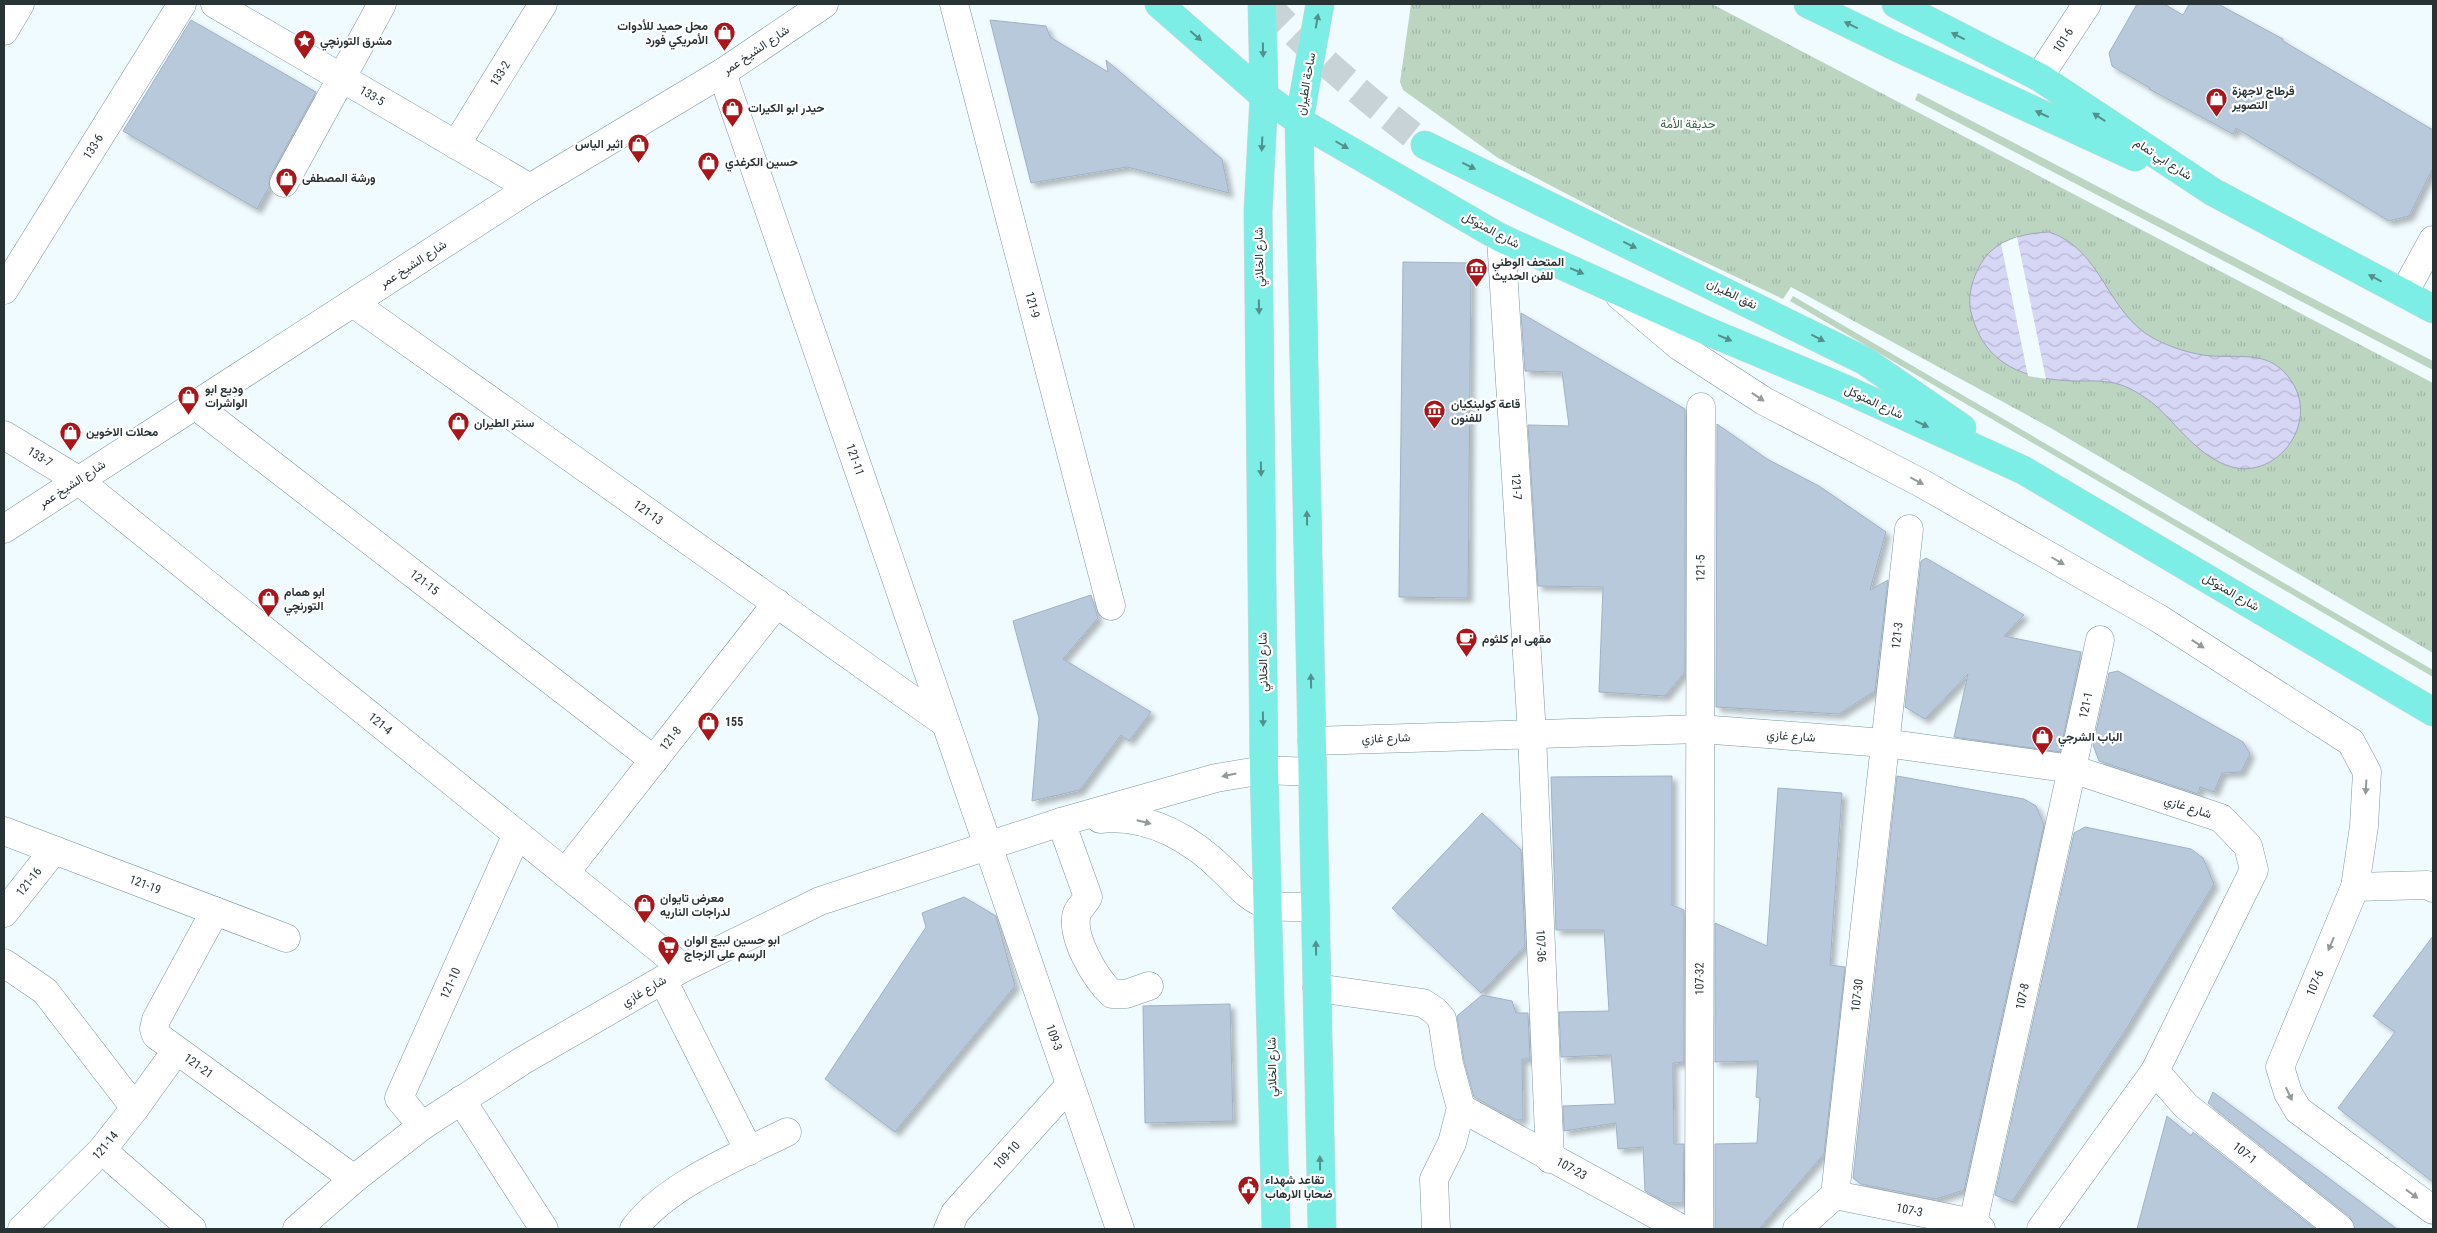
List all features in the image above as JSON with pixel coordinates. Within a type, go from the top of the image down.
[{"type":"main road","name":"ساحة الطيران","points":[[1159,4],[1264,96],[1300,121],[1320,4]]},
{"type":"main road","points":[[1262,4],[1264,96]]},
{"type":"main road","points":[[1808,4],[1894,46],[2213,192]]},
{"type":"main road","name":"شارع ابي تمام","points":[[1896,4],[2039,77],[2213,192],[2433,309]]},
{"type":"main road","name":"شارع الخلاني","points":[[1264,96],[1258,211],[1264,770],[1276,1229]]},
{"type":"main road","points":[[1300,121],[1322,1229]]},
{"type":"main road","name":"شارع المتوكل","points":[[1300,121],[1501,238],[1607,284],[1707,331],[1843,388],[2023,470],[2433,712]]},
{"type":"main road","name":"نفق الطيران","points":[[1425,145],[1865,361],[2023,470]]},
{"type":"street","points":[[4,31],[20,4]]},
{"type":"street","name":"133-6","points":[[4,290],[182,4]]},
{"type":"street","name":"133-5","points":[[215,4],[530,188]]},
{"type":"street","points":[[284,183],[382,4]]},
{"type":"street","name":"133-2","points":[[456,145],[543,4]]},
{"type":"street","name":"شارع الشيخ عمر","points":[[4,529],[530,188],[722,73],[824,4]]},
{"type":"street","name":"121-9","points":[[954,4],[1111,606]]},
{"type":"street","name":"101-6","points":[[2039,77],[2087,4]]},
{"type":"street","name":"121-11","points":[[722,73],[987,846]]},
{"type":"street","name":"121-7","points":[[1501,238],[1532,734]]},
{"type":"street","points":[[2404,293],[2433,240]]},
{"type":"street","name":"107-6","points":[[1607,284],[1679,346],[1764,401],[1922,484],[2158,618],[2351,742],[2367,772],[2364,826],[2355,887],[2280,1067],[2288,1093],[2298,1110],[2433,1210]]},
{"type":"street","name":"121-13","points":[[353,303],[945,722]]},
{"type":"street","name":"121-15","points":[[195,405],[654,760]]},
{"type":"street","name":"121-5","points":[[1700,728],[1701,407]]},
{"type":"street","name":"133-7","points":[[4,434],[78,480]]},
{"type":"street","name":"121-4","points":[[78,480],[565,873],[673,974]]},
{"type":"street","name":"121-3","points":[[1885,743],[1909,528]]},
{"type":"street","name":"121-8","points":[[565,873],[777,603]]},
{"type":"street","name":"121-1","points":[[2072,769],[2100,640]]},
{"type":"street","name":"شارع غازي","points":[[1312,741],[1700,728],[1885,743],[2072,769],[2221,818],[2248,846],[2254,870],[2155,1071]]},
{"type":"street","name":"107-32","points":[[1698,1229],[1700,728]]},
{"type":"street","name":"107-36","points":[[1532,734],[1550,1159]]},
{"type":"street","name":"107-30","points":[[1835,1195],[1885,743]]},
{"type":"street","name":"107-8","points":[[1977,1226],[2072,769]]},
{"type":"street","name":"شارع غازي","points":[[298,1229],[354,1179],[422,1126],[522,1061],[673,974],[820,901],[1061,822],[1216,778],[1264,770],[1312,772]]},
{"type":"street","name":"شارع غازي","points":[[1061,822],[1111,818],[1138,820],[1164,828],[1189,840],[1211,857],[1242,890],[1268,905],[1315,908]]},
{"type":"street","points":[[1061,822],[1088,897],[1077,912],[1076,925],[1085,956],[1096,976],[1112,994],[1126,994],[1149,986]]},
{"type":"street","name":"121-19","points":[[4,831],[286,938]]},
{"type":"street","name":"121-10","points":[[422,1126],[399,1098],[517,834]]},
{"type":"street","name":"109-3","points":[[987,846],[1120,1229]]},
{"type":"street","name":"121-16","points":[[4,913],[54,850]]},
{"type":"street","points":[[2355,887],[2427,885],[2433,888]]},
{"type":"street","name":"121-21","points":[[215,911],[156,1020],[154,1029],[156,1036],[354,1179]]},
{"type":"street","points":[[4,963],[45,991],[135,1108]]},
{"type":"street","points":[[673,974],[748,1151]]},
{"type":"street","points":[[1317,988],[1423,1003],[1435,1011],[1442,1019],[1449,1064],[1461,1108],[1452,1142],[1434,1179],[1436,1229]]},
{"type":"street","name":"121-14","points":[[22,1229],[102,1150],[176,1051]]},
{"type":"street","points":[[2041,1229],[2155,1071]]},
{"type":"street","name":"107-1","points":[[2155,1071],[2186,1106],[2340,1229]]},
{"type":"street","name":"109-10","points":[[948,1229],[955,1213],[1070,1085]]},
{"type":"street","points":[[461,1100],[544,1229]]},
{"type":"street","name":"107-23","points":[[1461,1108],[1550,1159],[1644,1221],[1682,1229]]},
{"type":"street","points":[[634,1229],[645,1213],[713,1167],[787,1132]]},
{"type":"street","points":[[102,1150],[192,1229]]},
{"type":"street","points":[[1797,1229],[1835,1195]]},
{"type":"street","name":"107-3","points":[[1835,1195],[1977,1226]]},
{"type":"green space","name":"حديقة الأمة","points":[[1411,4],[1712,4],[2433,383],[2433,653],[2049,427],[1791,287],[1783,299],[1628,226],[1498,158],[1403,90],[1400,82]]},
{"type":"green space","points":[[1918,93],[2433,361],[2433,370],[1915,100]]},
{"type":"green space","points":[[1793,296],[2433,670],[2433,677],[1790,301]]},
{"type":"water","points":[[2049,232],[2067,240],[2081,252],[2093,266],[2125,313],[2137,327],[2153,338],[2197,354],[2266,360],[2284,372],[2292,382],[2299,399],[2300,416],[2296,432],[2288,447],[2275,458],[2260,466],[2244,469],[2226,465],[2206,454],[2155,405],[2130,389],[2116,383],[2058,380],[2040,377],[2024,373],[1997,357],[1986,345],[1977,330],[1971,312],[1970,296],[1973,280],[1981,264],[1997,246],[2011,239],[2034,233]]},
{"type":"pier","points":[[2017,237],[2046,379],[2028,376],[2001,244]]},
{"type":"building","points":[[2137,4],[2164,4],[2183,15],[2189,4],[2218,4],[2283,39],[2283,41],[2433,130],[2433,168],[2409,216],[2389,221],[2236,128],[2233,134],[2149,89],[2112,66],[2109,53]]},
{"type":"building","points":[[191,20],[316,92],[270,176],[269,187],[257,209],[123,131]]},
{"type":"building","points":[[990,20],[1046,26],[1050,37],[1108,72],[1106,60],[1222,159],[1229,193],[1127,167],[1031,183]]},
{"type":"building","name":"قاعة كولبنكيان للفنون","points":[[1403,262],[1471,263],[1468,598],[1399,597]]},
{"type":"building","points":[[1521,313],[1685,409],[1685,672],[1665,696],[1599,692],[1603,587],[1538,586],[1528,425],[1569,426],[1562,372],[1525,371]]},
{"type":"building","points":[[1717,424],[1767,459],[1819,486],[1886,532],[1870,590],[1888,580],[1875,691],[1839,714],[1716,707]]},
{"type":"building","points":[[1926,558],[2024,615],[2004,636],[2081,652],[2060,752],[1954,737],[1968,674],[1925,719],[1905,707],[1921,561]]},
{"type":"building","points":[[1091,595],[1098,618],[1063,659],[1151,712],[1129,741],[1121,735],[1080,790],[1032,801],[1039,718],[1013,621]]},
{"type":"building","points":[[2118,671],[2243,742],[2250,754],[2241,772],[2222,773],[2214,792],[2200,787],[2198,794],[2099,761],[2093,745],[2109,673]]},
{"type":"building","points":[[1672,776],[1672,905],[1684,910],[1684,1062],[1673,1063],[1674,1144],[1684,1144],[1683,1203],[1668,1203],[1645,1191],[1643,1147],[1618,1149],[1616,1123],[1564,1131],[1563,1106],[1615,1104],[1611,1055],[1561,1057],[1559,1012],[1609,1011],[1604,930],[1556,930],[1551,777]]},
{"type":"building","points":[[1897,776],[2024,799],[2036,806],[2044,825],[1964,1190],[1936,1199],[1861,1184],[1853,1178]]},
{"type":"building","points":[[1778,788],[1842,793],[1830,965],[1845,967],[1824,1154],[1759,1229],[1715,1229],[1715,1144],[1757,1143],[1760,1098],[1756,1097],[1758,1061],[1715,1062],[1715,923],[1767,946]]},
{"type":"building","points":[[1482,813],[1521,850],[1525,946],[1481,993],[1392,908]]},
{"type":"building","points":[[2085,827],[2191,849],[2203,858],[2214,884],[2125,1031],[2012,1202],[1995,1195],[2074,833]]},
{"type":"building","points":[[964,897],[996,916],[1015,986],[895,1132],[825,1079],[926,927],[922,913]]},
{"type":"building","points":[[2433,936],[2433,1182],[2338,1108],[2395,1032],[2373,1016]]},
{"type":"building","points":[[1482,995],[1512,1001],[1516,1013],[1528,1013],[1530,1059],[1522,1059],[1523,1120],[1516,1120],[1474,1097],[1464,1061],[1457,1016]]},
{"type":"building","points":[[1230,1004],[1233,1121],[1145,1123],[1143,1006]]},
{"type":"building","points":[[2213,1092],[2397,1229],[2355,1229],[2350,1217],[2208,1103]]},
{"type":"building","points":[[2167,1116],[2191,1136],[2193,1132],[2315,1229],[2137,1229]]},
{"type":"tunnel","points":[[1266,4],[1343,77],[1425,145]]},
{"type":"place","name":"محل حميد للأدوات الأمريكي فورد","points":[[724,52]]},
{"type":"place","name":"مشرق التورنچي","points":[[304,60]]},
{"type":"place","name":"قرطاج لاجهزة التصوير","points":[[2216,117]]},
{"type":"place","name":"حيدر ابو الكيرات","points":[[732,127]]},
{"type":"place","name":"اثير الياس","points":[[639,163]]},
{"type":"place","name":"حسين الكرغدي","points":[[709,181]]},
{"type":"place","name":"ورشة المصطفى","points":[[286,197]]},
{"type":"place","name":"المتحف الوطني للفن الحديث","points":[[1476,288]]},
{"type":"place","name":"وديع ابو الواشرات","points":[[189,415]]},
{"type":"place","name":"قاعة كولبنكيان للفنون","points":[[1435,430]]},
{"type":"place","name":"سنتر الطيران","points":[[458,442]]},
{"type":"place","name":"محلات الاخوين","points":[[70,451]]},
{"type":"place","name":"ابو همام التورنچي","points":[[268,618]]},
{"type":"place","name":"مقهى ام كلثوم","points":[[1466,658]]},
{"type":"place","name":"155","points":[[709,741]]},
{"type":"place","name":"الباب الشرجي","points":[[2042,756]]},
{"type":"place","name":"معرض تايوان لدراجات الناريه","points":[[644,924]]},
{"type":"place","name":"ابو حسين لبيع الوان الرسم على الزجاج","points":[[668,966]]},
{"type":"place","name":"تقاعد شهداء ضحايا الارهاب","points":[[1249,1206]]}]
